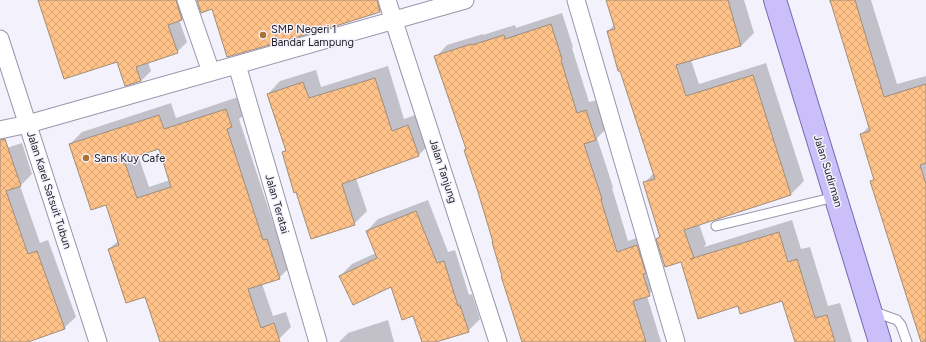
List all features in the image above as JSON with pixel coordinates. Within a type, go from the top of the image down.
[{"type":"main road","name":"Jalan Sudirman","points":[[775,0],[880,342]]},
{"type":"street","points":[[186,0],[211,72]]},
{"type":"street","name":"Jalan Tanjung","points":[[387,0],[498,342]]},
{"type":"street","points":[[0,130],[28,124],[465,0]]},
{"type":"street","points":[[576,0],[676,342]]},
{"type":"street","name":"Jalan Karel Satsuit Tubun","points":[[0,39],[98,342]]},
{"type":"street","name":"Jalan Teratai","points":[[236,65],[318,342]]},
{"type":"lane","points":[[716,226],[836,197]]},
{"type":"lane","points":[[870,310],[896,320],[901,325],[907,342]]},
{"type":"building","points":[[38,0],[176,0],[182,20],[168,25],[178,53],[136,67],[141,81],[125,86],[117,62],[64,79]]},
{"type":"building","name":"SMP Negeri 1 Bandar Lampung","points":[[197,0],[377,0],[380,12],[227,57],[212,9],[201,13]]},
{"type":"building","points":[[606,0],[728,0],[741,46],[676,65],[686,96],[753,75],[791,195],[684,230],[694,258],[779,232],[788,262],[797,259],[815,318],[827,315],[835,342],[795,342],[782,301],[740,314],[738,306],[698,319],[681,262],[665,267],[656,239],[660,237],[643,182],[655,179],[620,71],[618,71],[607,31],[615,29]]},
{"type":"building","points":[[830,0],[855,0],[884,97],[926,84],[926,163],[920,165],[926,184],[926,342],[921,342],[870,181],[874,180],[860,134],[870,131]]},
{"type":"building","points":[[551,24],[577,113],[586,110],[596,140],[584,144],[617,252],[637,245],[646,273],[643,274],[650,296],[633,301],[646,342],[522,342],[501,276],[493,242],[478,192],[464,150],[466,149],[434,56],[504,35],[505,39]]},
{"type":"building","points":[[375,78],[392,131],[408,125],[419,156],[342,184],[355,225],[311,239],[296,192],[294,193],[282,152],[286,151],[267,94],[303,82],[309,98]]},
{"type":"building","points":[[226,109],[232,127],[227,129],[263,240],[267,239],[280,279],[248,289],[261,328],[274,323],[280,342],[160,342],[145,297],[126,303],[108,249],[119,245],[106,205],[91,210],[69,144],[159,115],[164,129]],"holes":[[[159,149],[171,187],[137,198],[124,160]]]},
{"type":"building","points":[[5,139],[21,186],[6,191],[28,254],[37,251],[65,329],[28,342],[0,342],[0,140]]},
{"type":"building","points":[[416,211],[437,263],[444,261],[458,306],[460,305],[469,332],[436,342],[422,342],[413,316],[402,320],[391,287],[353,305],[339,276],[377,258],[366,231]]},
{"type":"place","name":"SMP Negeri 1 Bandar Lampung","points":[[263,35]]},
{"type":"place","name":"Sans Kuy Cafe","points":[[86,158]]}]
